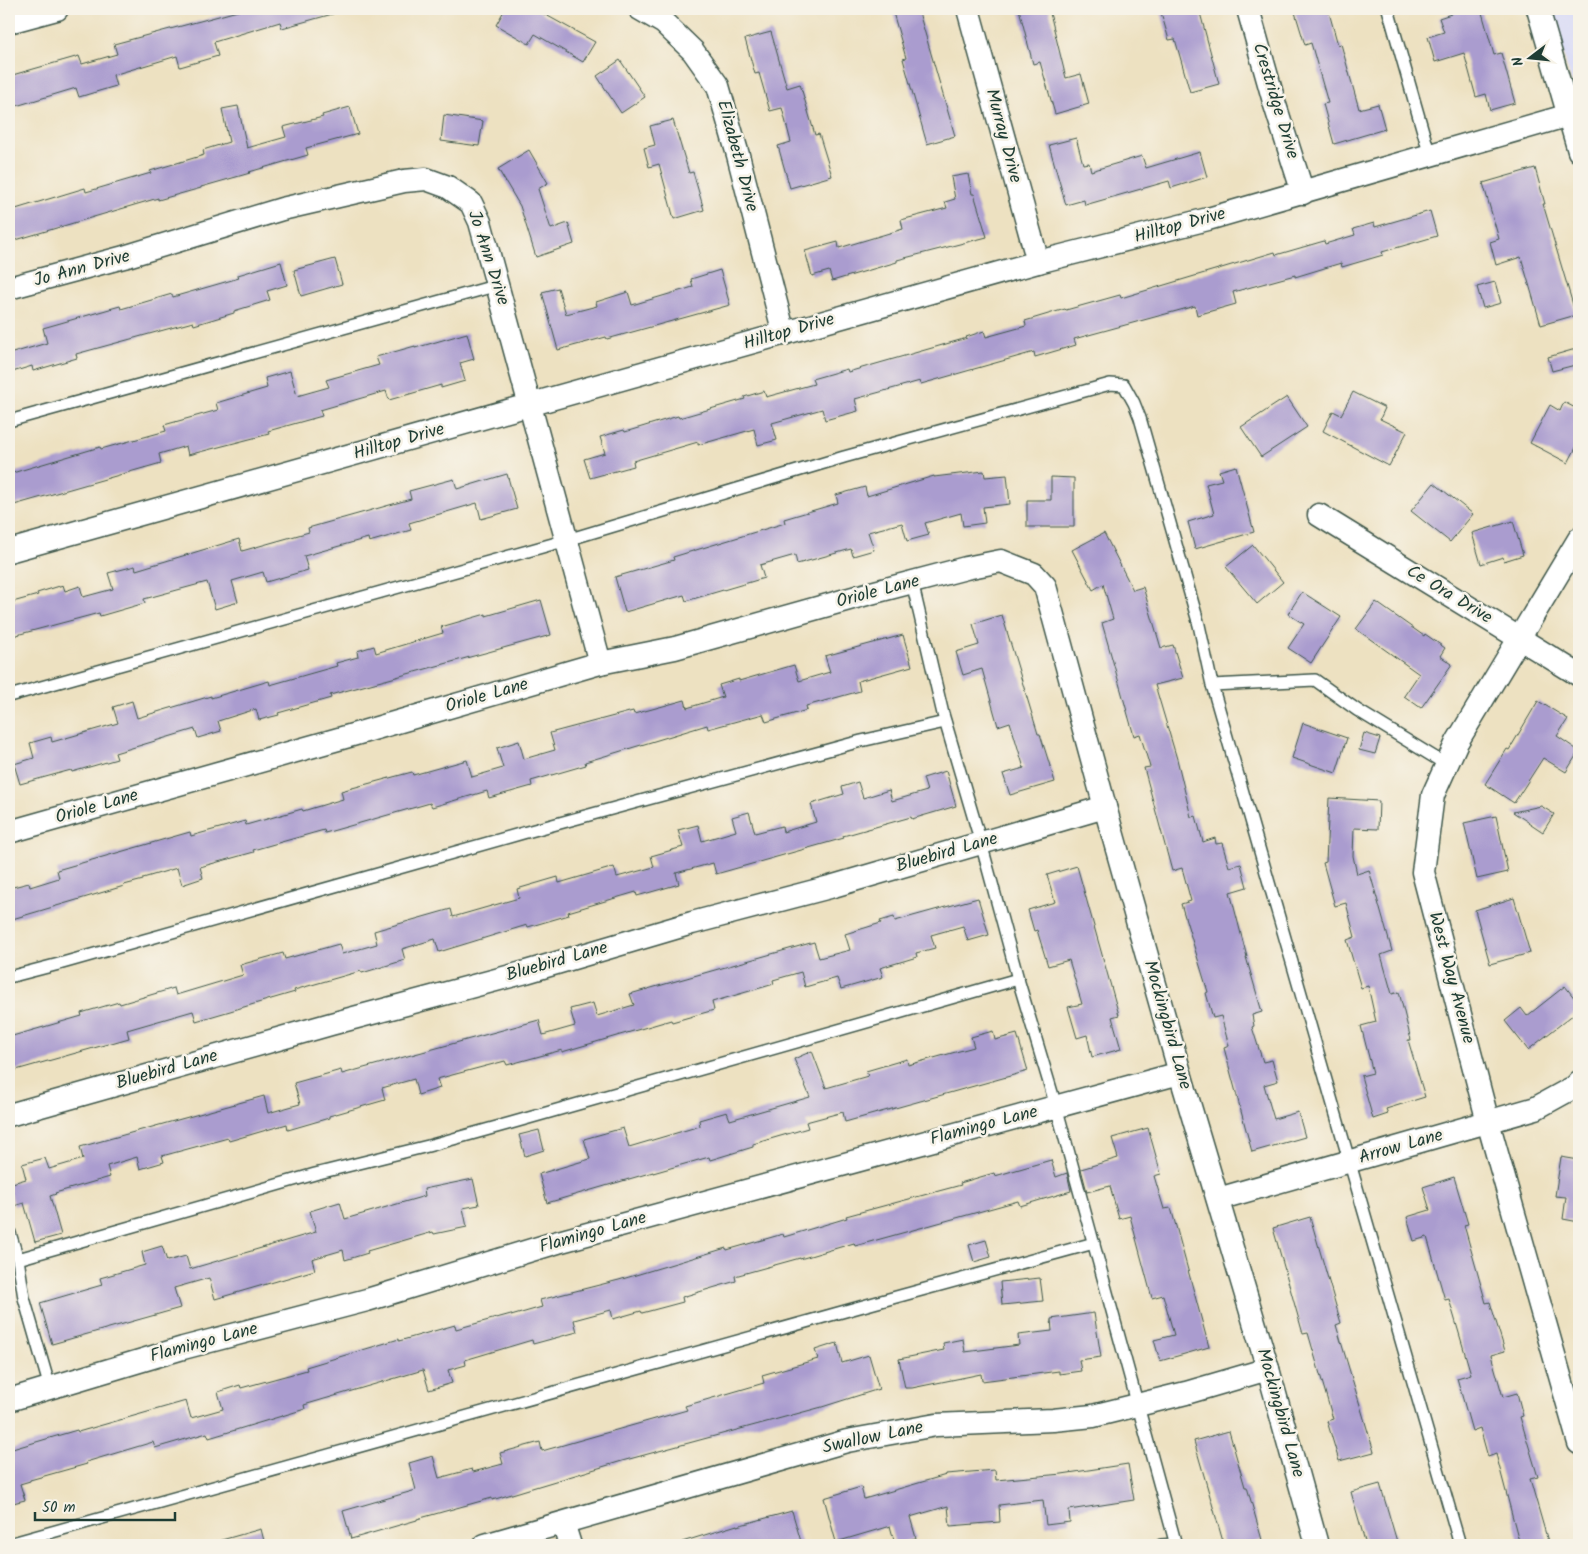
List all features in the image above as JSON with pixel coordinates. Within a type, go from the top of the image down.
[{"type":"street","points":[[9,22],[57,9]]},
{"type":"street","name":"Elizabeth Drive","points":[[640,9],[664,23],[693,51],[718,86],[784,334]]},
{"type":"street","name":"Murray Drive","points":[[968,9],[1038,262]]},
{"type":"street","name":"Crestridge Drive","points":[[1248,9],[1303,192]]},
{"type":"street","points":[[1538,9],[1579,151]]},
{"type":"street","name":"Hilltop Drive","points":[[9,551],[1038,262],[1198,222],[1569,115]]},
{"type":"street","name":"Jo Ann Drive","points":[[9,288],[124,257],[282,210],[404,181],[426,179],[448,188],[471,203],[480,222],[600,663]]},
{"type":"street","name":"Ce Ora Drive","points":[[1318,516],[1520,637],[1579,675]]},
{"type":"street","name":"West Way Avenue","points":[[1579,539],[1457,742],[1434,795],[1423,872],[1488,1122],[1579,1443]]},
{"type":"street","name":"Mockingbird Lane","points":[[966,568],[1001,562],[1034,574],[1045,586],[1180,1073],[1268,1369],[1316,1545]]},
{"type":"street","name":"Oriole Lane","points":[[9,832],[600,663],[675,648],[966,568]]},
{"type":"street","name":"Bluebird Lane","points":[[9,1115],[331,1024],[526,972],[692,923],[830,887],[1105,807]]},
{"type":"street","name":"Flamingo Lane","points":[[9,1400],[183,1348],[367,1300],[558,1242],[1180,1073]]},
{"type":"street","name":"Arrow Lane","points":[[1218,1199],[1536,1108],[1576,1086],[1579,1082]]},
{"type":"street","name":"Swallow Lane","points":[[485,1545],[847,1441],[936,1425],[1053,1420],[1093,1416],[1186,1393],[1268,1369]]},
{"type":"street","points":[[563,1523],[570,1545]]},
{"type":"lane","points":[[1388,9],[1430,156]]},
{"type":"lane","points":[[9,421],[498,285]]},
{"type":"lane","points":[[9,696],[567,540],[854,455],[1110,384],[1124,385],[1140,418],[1199,625],[1212,685],[1460,1545]]},
{"type":"lane","points":[[912,582],[946,722],[1018,979],[1056,1106],[1176,1545],[1162,1545]]},
{"type":"lane","points":[[1212,685],[1315,680],[1357,710],[1447,765]]},
{"type":"lane","points":[[9,977],[861,741],[946,722]]},
{"type":"lane","points":[[18,1259],[316,1174],[428,1146],[547,1113],[1018,979]]},
{"type":"lane","points":[[9,1230],[18,1259],[24,1298],[50,1388]]},
{"type":"lane","points":[[9,1544],[1094,1243]]},
{"type":"shaded area","points":[[1550,9],[1579,9],[1579,108]]},
{"type":"building","points":[[245,9],[335,9],[336,13],[282,28],[280,22],[214,42],[218,56],[180,67],[177,56],[113,75],[116,86],[79,97],[76,88],[16,106],[9,76],[79,56],[82,64],[117,54],[114,44]]},
{"type":"building","points":[[505,9],[535,9],[595,42],[583,62],[535,34],[529,44],[496,25]]},
{"type":"building","points":[[892,9],[918,9],[955,136],[927,144],[903,59],[906,58]]},
{"type":"building","points":[[1019,9],[1049,9],[1066,78],[1081,74],[1089,104],[1055,114],[1040,62],[1033,64]]},
{"type":"building","points":[[1160,9],[1199,9],[1219,84],[1190,92],[1175,39],[1169,40]]},
{"type":"building","points":[[1294,9],[1328,9],[1338,45],[1341,44],[1359,109],[1378,104],[1385,129],[1334,144],[1323,104],[1328,103],[1311,43],[1305,45]]},
{"type":"building","points":[[1450,9],[1481,9],[1494,55],[1501,53],[1515,103],[1490,110],[1486,94],[1476,97],[1464,53],[1435,62],[1428,37],[1444,32],[1439,18],[1451,14]]},
{"type":"building","points":[[771,32],[787,88],[800,84],[815,135],[819,134],[832,176],[790,188],[778,146],[791,142],[782,108],[770,111],[759,73],[755,74],[745,39]]},
{"type":"building","points":[[620,60],[645,97],[621,113],[597,76]]},
{"type":"building","points":[[238,106],[247,148],[286,137],[283,127],[323,117],[322,115],[350,107],[358,134],[306,148],[308,155],[250,173],[9,242],[9,211],[85,188],[86,192],[204,155],[203,150],[229,142],[222,109]]},
{"type":"building","points":[[444,115],[483,121],[479,146],[441,141]]},
{"type":"building","points":[[673,120],[689,173],[693,172],[704,210],[674,219],[659,164],[649,167],[644,148],[655,145],[650,126]]},
{"type":"building","points":[[1076,138],[1083,164],[1089,163],[1091,171],[1142,156],[1146,168],[1200,152],[1207,177],[1171,188],[1169,181],[1085,205],[1084,200],[1066,205],[1049,145]]},
{"type":"building","points":[[529,150],[548,183],[538,189],[551,229],[568,223],[574,244],[536,257],[520,206],[498,169]]},
{"type":"building","points":[[1535,168],[1545,204],[1543,204],[1576,315],[1541,325],[1521,257],[1496,265],[1490,242],[1499,239],[1483,183]]},
{"type":"building","points":[[968,174],[972,194],[974,194],[987,237],[897,260],[897,262],[832,281],[829,271],[812,276],[805,251],[838,242],[839,248],[903,229],[901,220],[947,208],[945,202],[955,199],[951,177]]},
{"type":"building","points":[[1430,211],[1437,236],[1382,252],[1383,255],[1342,267],[1341,263],[1295,277],[1295,275],[1233,292],[1236,304],[1197,315],[1195,306],[1074,339],[1076,345],[1035,357],[1034,352],[921,384],[920,381],[855,399],[858,411],[825,420],[822,409],[772,423],[777,440],[758,445],[754,429],[698,445],[698,442],[633,461],[634,466],[590,478],[584,459],[605,453],[600,437],[624,430],[625,432],[678,416],[679,418],[745,399],[744,397],[764,391],[766,397],[814,384],[812,379],[847,369],[848,372],[967,338],[984,331],[986,337],[1026,326],[1025,321],[1065,309],[1120,295],[1121,298],[1275,252],[1276,255],[1324,241],[1325,244],[1355,235],[1353,229],[1374,223],[1375,227]]},
{"type":"building","points":[[335,259],[342,284],[301,296],[294,270]]},
{"type":"building","points":[[281,262],[287,285],[267,291],[270,300],[194,325],[193,322],[76,354],[77,358],[33,371],[32,366],[9,373],[9,354],[47,343],[43,328],[120,306],[121,309],[172,294],[173,297],[239,278],[238,275]]},
{"type":"building","points":[[720,270],[730,305],[607,339],[606,337],[558,350],[542,292],[558,288],[566,314],[597,306],[596,302],[628,292],[632,305],[693,287],[691,279]]},
{"type":"building","points":[[1495,282],[1501,303],[1483,308],[1477,287]]},
{"type":"building","points":[[467,333],[474,359],[460,363],[465,381],[441,388],[441,385],[389,400],[386,391],[320,410],[322,416],[268,431],[269,434],[188,455],[186,446],[159,454],[161,463],[14,505],[9,486],[9,474],[100,447],[101,449],[166,431],[164,425],[218,410],[216,403],[267,388],[265,378],[290,371],[297,396],[329,387],[326,380],[379,365],[376,357]]},
{"type":"building","points":[[1579,348],[1579,364],[1552,371],[1548,357]]},
{"type":"building","points":[[1353,392],[1385,408],[1380,419],[1407,432],[1389,466],[1323,431],[1333,411],[1341,415]]},
{"type":"building","points":[[1287,397],[1307,427],[1261,457],[1241,427]]},
{"type":"building","points":[[1564,402],[1579,410],[1579,442],[1568,463],[1530,443],[1550,405],[1560,411]]},
{"type":"building","points":[[1236,466],[1254,532],[1195,549],[1188,522],[1214,514],[1206,484],[1222,480],[1219,471]]},
{"type":"building","points":[[984,471],[985,477],[1007,475],[1010,504],[983,507],[985,523],[963,526],[961,513],[925,523],[929,535],[907,541],[902,523],[868,532],[874,550],[853,556],[851,549],[797,564],[795,555],[760,565],[764,578],[686,601],[684,595],[625,612],[615,577],[674,560],[673,557],[785,523],[784,519],[838,503],[836,495],[865,487],[867,496],[934,476]]},
{"type":"building","points":[[507,474],[517,509],[481,519],[477,503],[409,523],[411,530],[369,542],[368,538],[304,556],[308,570],[266,582],[263,572],[232,581],[238,602],[215,609],[207,582],[144,599],[145,603],[100,616],[99,613],[9,637],[9,603],[38,595],[37,593],[63,585],[65,591],[80,586],[83,597],[113,589],[108,573],[135,566],[136,570],[239,539],[242,551],[309,532],[308,528],[411,499],[409,491],[454,479],[457,489]]},
{"type":"building","points":[[1051,477],[1074,478],[1074,527],[1027,527],[1027,500],[1051,500]]},
{"type":"building","points":[[1434,483],[1473,514],[1450,542],[1411,511]]},
{"type":"building","points":[[1513,521],[1523,555],[1504,561],[1503,557],[1481,564],[1472,533]]},
{"type":"building","points":[[1104,533],[1133,590],[1143,587],[1161,648],[1173,645],[1183,678],[1155,685],[1177,759],[1191,817],[1196,816],[1203,842],[1215,838],[1216,844],[1222,843],[1229,867],[1241,864],[1247,887],[1230,892],[1262,1012],[1252,1015],[1254,1026],[1252,1027],[1263,1062],[1272,1060],[1278,1081],[1264,1085],[1274,1119],[1298,1112],[1305,1137],[1252,1152],[1224,1048],[1229,1046],[1221,1016],[1213,1018],[1206,993],[1208,992],[1181,904],[1191,901],[1182,868],[1172,871],[1144,768],[1150,767],[1140,734],[1134,736],[1102,623],[1113,619],[1103,584],[1093,590],[1072,550]]},
{"type":"building","points":[[1253,545],[1283,582],[1257,604],[1226,567]]},
{"type":"building","points":[[1302,592],[1341,617],[1311,663],[1288,648],[1304,624],[1288,614]]},
{"type":"building","points":[[541,600],[551,635],[330,695],[331,698],[278,713],[279,715],[259,720],[256,709],[218,721],[221,731],[198,738],[195,729],[115,753],[117,759],[20,784],[14,764],[34,758],[30,743],[51,737],[52,742],[118,723],[113,707],[132,701],[137,718],[269,681],[270,685],[337,666],[336,663],[358,657],[357,651],[374,646],[376,653],[443,633],[441,627]]},
{"type":"building","points":[[1376,602],[1424,636],[1425,634],[1445,648],[1440,656],[1452,664],[1421,708],[1404,696],[1419,674],[1356,629]]},
{"type":"building","points":[[1002,615],[1038,734],[1040,734],[1055,782],[1010,795],[1003,774],[1024,768],[1010,722],[998,726],[982,669],[963,675],[956,652],[979,645],[973,624]]},
{"type":"building","points":[[903,635],[912,666],[858,681],[860,691],[806,706],[807,710],[766,722],[763,714],[708,729],[707,725],[585,762],[586,765],[531,781],[532,786],[489,798],[487,791],[432,807],[430,803],[325,833],[324,830],[253,850],[254,852],[200,867],[203,878],[182,885],[177,868],[124,886],[9,920],[9,888],[29,883],[30,887],[59,878],[57,870],[190,832],[191,836],[245,821],[246,825],[302,809],[303,811],[343,799],[341,791],[412,772],[413,775],[467,760],[472,777],[503,768],[497,748],[519,741],[524,759],[555,750],[550,733],[633,711],[634,714],[685,700],[687,708],[723,697],[719,685],[794,665],[799,681],[830,672],[825,656]]},
{"type":"building","points":[[1538,701],[1568,719],[1557,736],[1579,751],[1566,772],[1543,758],[1514,803],[1485,784],[1507,749],[1509,750]]},
{"type":"building","points":[[1303,723],[1347,738],[1336,773],[1292,758]]},
{"type":"building","points":[[1364,733],[1380,738],[1375,754],[1359,750]]},
{"type":"building","points":[[946,771],[956,806],[843,836],[844,838],[716,874],[713,863],[676,873],[679,884],[637,896],[636,892],[568,912],[569,915],[528,927],[527,925],[439,952],[435,939],[402,949],[405,960],[294,990],[295,992],[196,1021],[193,1011],[127,1030],[129,1038],[9,1072],[9,1037],[82,1016],[81,1013],[174,988],[176,995],[243,975],[240,965],[283,953],[285,959],[339,944],[342,954],[377,944],[374,931],[451,909],[453,917],[519,898],[517,889],[558,877],[559,883],[614,867],[617,877],[654,867],[651,856],[683,847],[678,830],[698,825],[702,841],[736,831],[732,817],[749,812],[755,833],[782,826],[783,832],[816,822],[811,804],[844,794],[842,787],[858,782],[863,798],[889,790],[892,801],[927,791],[923,778]]},
{"type":"building","points":[[1329,798],[1379,801],[1378,829],[1354,828],[1353,856],[1357,874],[1369,870],[1392,951],[1381,955],[1392,994],[1399,992],[1411,1040],[1408,1040],[1425,1097],[1386,1109],[1388,1114],[1373,1119],[1361,1076],[1373,1073],[1361,1026],[1376,1022],[1368,986],[1361,988],[1347,940],[1355,937],[1346,903],[1335,906],[1323,863],[1326,862]]},
{"type":"building","points":[[1541,806],[1554,814],[1543,832],[1513,812]]},
{"type":"building","points":[[1496,816],[1508,872],[1477,879],[1464,823]]},
{"type":"building","points":[[1077,866],[1119,1015],[1112,1017],[1121,1049],[1092,1057],[1087,1035],[1077,1038],[1068,1007],[1082,1004],[1069,960],[1048,966],[1037,930],[1034,931],[1028,910],[1055,902],[1047,875]]},
{"type":"building","points":[[978,898],[989,935],[968,941],[963,926],[931,935],[935,948],[916,953],[917,957],[880,968],[883,977],[841,989],[837,978],[805,987],[801,972],[773,980],[774,984],[712,1002],[714,1010],[672,1022],[671,1020],[562,1052],[562,1050],[507,1065],[505,1061],[437,1079],[440,1088],[418,1095],[414,1079],[382,1088],[385,1100],[288,1130],[287,1124],[229,1141],[228,1138],[162,1156],[164,1162],[140,1169],[137,1157],[107,1166],[110,1177],[50,1196],[61,1235],[35,1242],[24,1203],[14,1206],[9,1184],[26,1179],[22,1164],[45,1158],[49,1169],[83,1159],[80,1147],[264,1096],[268,1113],[300,1104],[294,1083],[341,1070],[342,1074],[539,1020],[543,1035],[575,1026],[570,1009],[593,1003],[597,1016],[634,1005],[630,994],[814,942],[819,958],[850,950],[845,934],[894,917],[895,921]]},
{"type":"building","points":[[1514,898],[1530,953],[1490,964],[1475,910]]},
{"type":"building","points":[[1565,986],[1579,1004],[1579,1010],[1528,1050],[1505,1021],[1521,1008],[1527,1016]]},
{"type":"building","points":[[993,1031],[995,1040],[1017,1034],[1028,1071],[845,1122],[843,1112],[806,1122],[808,1128],[753,1144],[753,1147],[710,1160],[709,1157],[653,1172],[547,1203],[539,1174],[590,1159],[584,1139],[623,1128],[629,1147],[700,1126],[699,1120],[727,1112],[730,1120],[810,1097],[794,1059],[812,1051],[826,1088],[868,1076],[866,1071],[907,1059],[908,1065],[974,1047],[971,1037]]},
{"type":"building","points":[[1148,1128],[1161,1174],[1154,1176],[1164,1209],[1171,1208],[1209,1347],[1160,1361],[1154,1340],[1174,1335],[1163,1295],[1152,1298],[1130,1216],[1119,1219],[1110,1186],[1087,1192],[1081,1169],[1118,1158],[1112,1138]]},
{"type":"building","points":[[539,1130],[544,1150],[525,1156],[519,1135]]},
{"type":"building","points":[[1561,1157],[1579,1160],[1579,1222],[1563,1219],[1566,1197],[1555,1196]]},
{"type":"building","points":[[1051,1160],[1056,1177],[1067,1173],[1071,1191],[1020,1206],[1018,1201],[855,1246],[854,1243],[735,1276],[736,1281],[682,1297],[683,1302],[642,1313],[641,1311],[613,1319],[611,1310],[574,1320],[577,1332],[533,1344],[532,1340],[465,1360],[466,1365],[448,1370],[452,1383],[429,1390],[423,1370],[304,1405],[305,1409],[209,1438],[207,1433],[155,1448],[153,1442],[20,1484],[25,1500],[9,1504],[9,1450],[186,1401],[191,1418],[223,1409],[218,1392],[240,1385],[241,1388],[307,1370],[306,1367],[399,1339],[399,1341],[455,1325],[456,1329],[511,1314],[511,1316],[542,1307],[540,1300],[619,1280],[726,1248],[727,1250],[783,1234],[784,1237],[847,1218],[846,1216],[961,1185],[960,1183],[994,1173],[995,1176]]},
{"type":"building","points":[[1454,1177],[1468,1224],[1464,1225],[1486,1303],[1490,1302],[1505,1351],[1491,1355],[1503,1397],[1517,1393],[1523,1416],[1520,1417],[1538,1477],[1530,1479],[1549,1545],[1520,1545],[1496,1454],[1488,1457],[1480,1428],[1472,1431],[1457,1378],[1471,1374],[1449,1299],[1445,1300],[1427,1237],[1414,1241],[1407,1217],[1430,1210],[1423,1187]]},
{"type":"building","points":[[473,1179],[479,1205],[463,1208],[467,1227],[434,1234],[433,1232],[367,1251],[368,1253],[345,1260],[343,1250],[312,1259],[315,1270],[215,1299],[209,1278],[174,1288],[180,1308],[52,1344],[40,1303],[102,1285],[100,1278],[145,1265],[142,1252],[162,1246],[167,1261],[186,1256],[190,1269],[316,1232],[310,1211],[340,1202],[345,1219],[425,1196],[424,1189]]},
{"type":"building","points":[[1310,1217],[1341,1323],[1336,1325],[1374,1452],[1339,1461],[1327,1421],[1333,1419],[1308,1333],[1303,1334],[1273,1228]]},
{"type":"building","points":[[986,1240],[991,1257],[974,1262],[969,1245]]},
{"type":"building","points":[[1040,1278],[1043,1301],[1002,1305],[1000,1282]]},
{"type":"building","points":[[1094,1313],[1101,1357],[1079,1360],[1081,1371],[1059,1374],[1059,1371],[982,1381],[981,1374],[905,1388],[899,1359],[944,1350],[943,1343],[963,1339],[965,1352],[1019,1345],[1018,1335],[1052,1331],[1051,1319]]},
{"type":"building","points":[[837,1343],[842,1363],[869,1355],[879,1389],[822,1407],[622,1461],[492,1500],[492,1498],[351,1539],[343,1511],[416,1490],[409,1463],[433,1456],[439,1478],[472,1469],[473,1472],[503,1464],[500,1453],[540,1442],[542,1451],[687,1410],[685,1406],[764,1383],[762,1375],[818,1359],[815,1350]]},
{"type":"building","points":[[1229,1431],[1262,1540],[1244,1545],[1224,1545],[1194,1441]]},
{"type":"building","points":[[1128,1464],[1134,1500],[1069,1510],[1070,1522],[1046,1525],[1043,1500],[999,1505],[1000,1522],[950,1526],[948,1506],[910,1517],[916,1538],[895,1544],[890,1526],[836,1542],[824,1498],[861,1487],[864,1499],[946,1474],[995,1470],[996,1480],[1062,1474]]},
{"type":"building","points":[[1380,1484],[1398,1545],[1366,1545],[1351,1492]]},
{"type":"building","points":[[792,1511],[802,1545],[682,1545],[682,1542],[737,1525]]},
{"type":"building","points":[[261,1529],[265,1545],[219,1545],[218,1541]]}]
